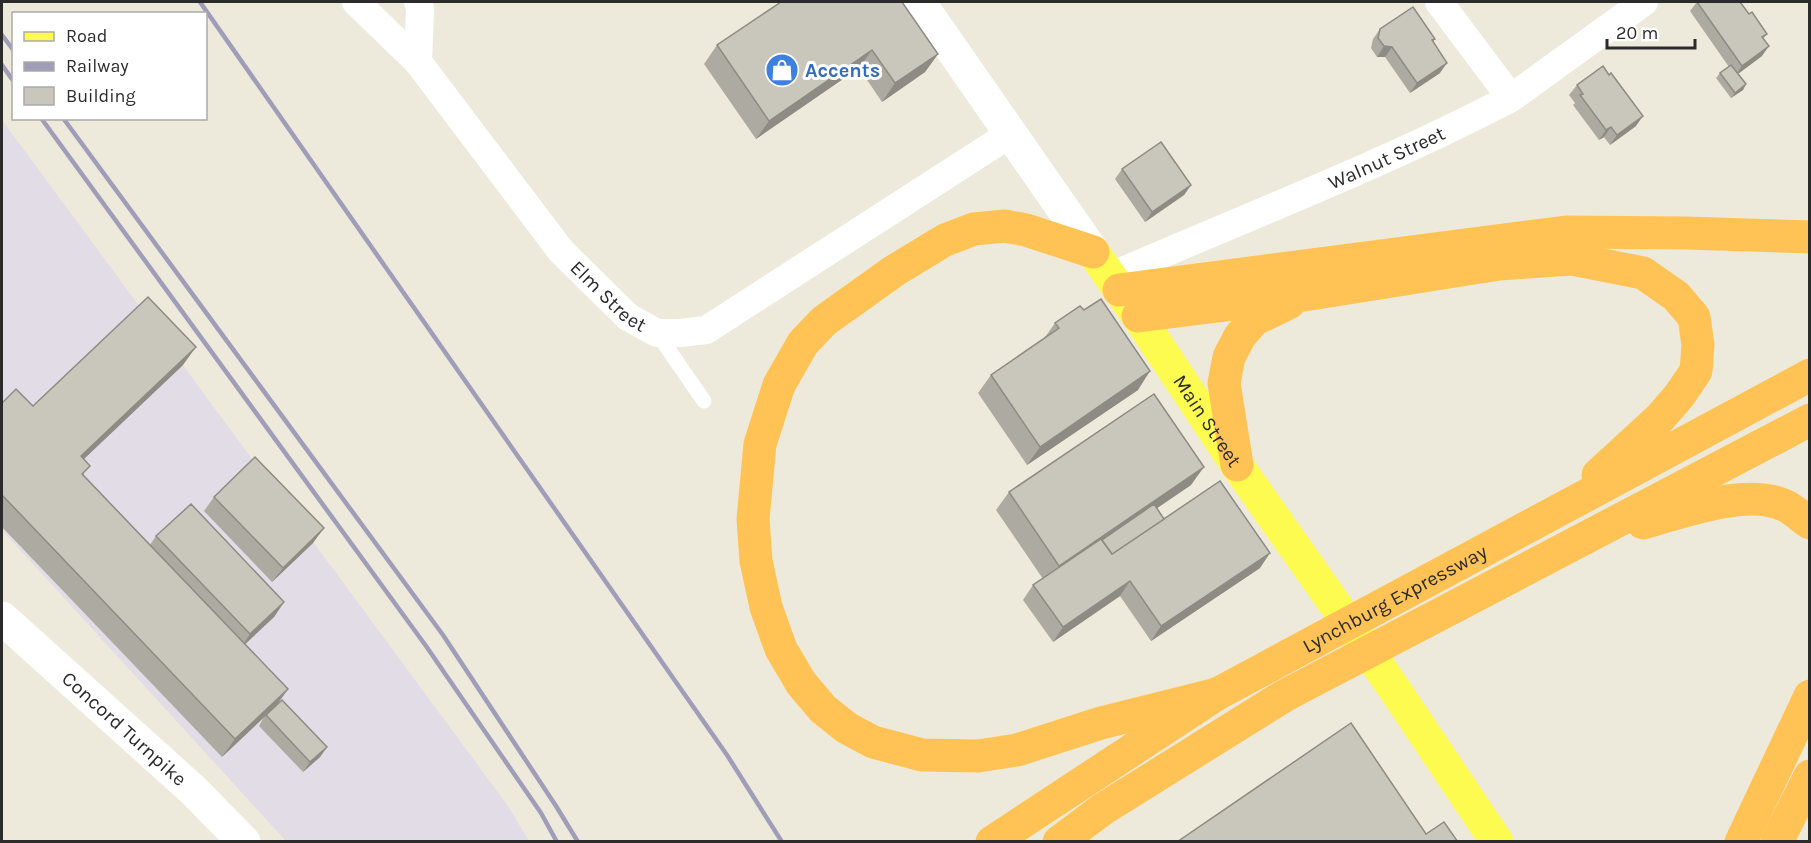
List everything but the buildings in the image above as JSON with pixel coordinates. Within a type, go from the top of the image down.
[{"type":"highway","points":[[1217,694],[1101,723],[1017,750],[978,756],[922,755],[873,742],[847,728],[823,709],[801,683],[781,649],[766,607],[756,561],[753,519],[760,444],[779,385],[803,343],[824,321],[894,271],[945,240],[974,229],[1005,226],[1026,231],[1115,284],[1304,295],[1499,264],[1572,259],[1643,273],[1676,296],[1694,317],[1698,345],[1696,371],[1679,396],[1659,418],[1566,505]]},
{"type":"highway","points":[[1115,284],[1566,232],[1809,237]]},
{"type":"highway","points":[[1237,465],[1224,383],[1229,357],[1240,336],[1254,320],[1304,295]]},
{"type":"highway","name":"Lynchburg Expressway","points":[[992,842],[1217,694],[1809,375]]},
{"type":"highway","name":"Lynchburg Expressway","points":[[1059,842],[1103,809],[1284,696],[1809,420]]},
{"type":"highway","points":[[1578,542],[1715,503],[1752,499],[1785,506],[1809,523]]},
{"type":"highway","points":[[1741,842],[1809,696]]},
{"type":"highway","points":[[1777,842],[1809,776]]},
{"type":"main road","name":"Main Street","points":[[1115,284],[1497,842]]},
{"type":"street","name":"Elm Street","points":[[356,2],[418,62],[561,251],[628,317],[657,333],[706,330],[1010,134]]},
{"type":"street","points":[[418,2],[420,9],[418,62]]},
{"type":"street","name":"Main Street","points":[[919,2],[1115,284]]},
{"type":"street","points":[[1439,2],[1511,98]]},
{"type":"street","name":"Walnut Street","points":[[1115,284],[1418,146],[1511,98],[1644,2]]},
{"type":"street","name":"Concord Turnpike","points":[[2,618],[194,791],[244,842]]},
{"type":"lane","points":[[657,333],[704,401]]},
{"type":"shaded area","points":[[2,120],[508,806],[529,841],[286,841],[2,530]]},
{"type":"railway","points":[[200,2],[207,12]]},
{"type":"railway","points":[[207,12],[727,755],[782,842]]},
{"type":"railway","points":[[2,35],[12,48]]},
{"type":"railway","points":[[2,65],[12,79]]},
{"type":"railway","points":[[42,120],[426,646],[541,813],[557,842]]},
{"type":"railway","points":[[64,120],[443,635],[578,842]]},
{"type":"place","name":"Accents","points":[[782,70]]}]
